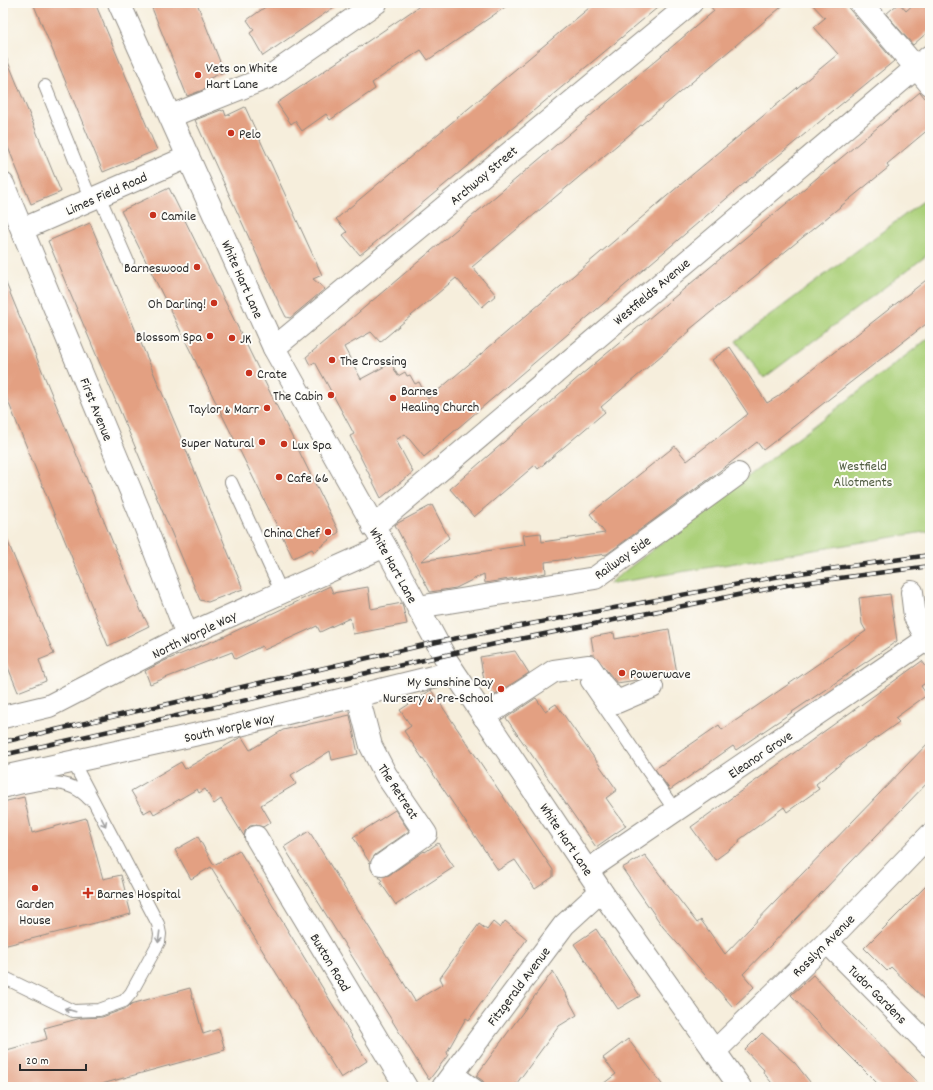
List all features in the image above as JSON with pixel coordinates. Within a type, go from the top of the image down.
[{"type":"street","name":"White Hart Lane","points":[[119,3],[274,348],[385,546],[453,672],[601,891],[740,1087]]},
{"type":"street","points":[[171,116],[269,76],[376,3]]},
{"type":"street","name":"Archway Street","points":[[274,348],[692,3]]},
{"type":"street","points":[[862,3],[926,69]]},
{"type":"street","name":"Westfields Avenue","points":[[373,527],[926,69]]},
{"type":"street","name":"Limes Field Road","points":[[23,229],[188,157]]},
{"type":"street","name":"First Avenue","points":[[3,184],[140,513],[187,635]]},
{"type":"street","name":"Railway Side","points":[[418,607],[595,578],[738,474]]},
{"type":"street","name":"North Worple Way","points":[[3,717],[49,706],[187,635],[385,546]]},
{"type":"street","points":[[912,592],[915,617],[928,642]]},
{"type":"street","name":"Eleanor Grove","points":[[588,870],[928,642]]},
{"type":"street","points":[[484,717],[554,671],[589,666],[602,685],[617,702],[652,687]]},
{"type":"street","name":"South Worple Way","points":[[3,777],[358,696],[453,672]]},
{"type":"street","name":"The Retreat","points":[[358,696],[371,746],[386,775],[426,834],[382,866]]},
{"type":"street","name":"Rosslyn Avenue","points":[[714,1052],[827,942],[930,835]]},
{"type":"street","name":"Buxton Road","points":[[256,837],[406,1087]]},
{"type":"street","name":"Fitzgerald Avenue","points":[[449,1079],[475,1042],[564,925],[601,891]]},
{"type":"street","name":"Tudor Gardens","points":[[827,942],[930,1046]]},
{"type":"lane","points":[[45,86],[95,198],[128,262]]},
{"type":"lane","points":[[231,482],[282,593]]},
{"type":"lane","points":[[587,681],[676,812]]},
{"type":"lane","points":[[3,977],[73,1011],[99,1010],[124,1001],[136,986],[159,942],[160,934],[158,924],[73,762]]},
{"type":"lane","points":[[3,792],[54,782],[78,790],[94,804]]},
{"type":"lane","points":[[449,1079],[478,1087]]},
{"type":"green space","points":[[930,196],[930,253],[764,378],[736,341]]},
{"type":"green space","name":"Westfield Allotments","points":[[930,337],[930,531],[608,584]]},
{"type":"building","points":[[33,3],[95,3],[157,150],[103,172]]},
{"type":"building","points":[[150,3],[197,3],[224,72],[208,79],[211,87],[187,96]]},
{"type":"building","points":[[271,3],[340,3],[263,56],[250,33],[254,30],[247,20]]},
{"type":"building","points":[[424,3],[511,3],[428,60],[421,50],[372,83],[375,89],[330,120],[326,114],[302,131],[295,121],[291,124],[277,103]]},
{"type":"building","points":[[595,3],[663,3],[360,255],[343,235],[347,232],[336,219]]},
{"type":"building","points":[[708,3],[786,3],[472,267],[496,295],[482,307],[456,278],[380,342],[371,332],[344,347],[361,379],[391,363],[398,376],[405,372],[407,376],[410,375],[415,384],[419,382],[428,399],[693,174],[838,54],[814,27],[825,18],[811,3],[844,3],[894,61],[740,187],[424,457],[405,434],[396,440],[413,472],[381,498],[350,436],[354,434],[315,362],[310,365],[306,357],[714,11]]},
{"type":"building","points":[[899,3],[906,11],[915,3],[930,3],[930,30],[913,45],[886,14]]},
{"type":"building","points":[[4,52],[61,192],[31,204],[3,135]]},
{"type":"building","points":[[920,92],[930,104],[930,128],[887,164],[889,167],[689,330],[690,331],[601,407],[605,412],[538,469],[535,465],[474,517],[450,489],[581,375]]},
{"type":"building","points":[[245,107],[322,275],[313,279],[325,289],[290,318],[286,317],[278,301],[195,120],[221,110],[224,110],[226,116]]},
{"type":"building","points":[[169,188],[339,532],[314,552],[312,549],[293,558],[121,211]]},
{"type":"building","points":[[90,223],[177,428],[243,589],[208,602],[200,600],[48,241]]},
{"type":"building","points":[[3,276],[141,611],[149,626],[108,646],[3,389]]},
{"type":"building","points":[[930,277],[930,321],[763,450],[757,442],[607,554],[545,562],[546,573],[485,583],[484,574],[456,588],[430,592],[395,525],[396,524],[432,505],[449,538],[421,561],[525,545],[523,535],[541,533],[542,542],[605,533],[590,514],[675,446],[687,461],[748,414],[712,360],[730,347],[767,403],[777,397]]},
{"type":"building","points":[[3,530],[54,654],[39,660],[46,681],[18,692],[3,655]]},
{"type":"building","points":[[330,586],[333,593],[368,587],[371,609],[402,603],[407,624],[353,634],[350,618],[320,632],[317,626],[264,650],[262,646],[235,659],[232,652],[150,684],[145,671],[164,661],[225,636]]},
{"type":"building","points":[[890,594],[897,641],[736,750],[733,746],[670,790],[655,769],[719,725],[722,730],[866,631],[862,624],[859,598]]},
{"type":"building","points":[[669,629],[677,673],[657,676],[647,675],[637,680],[617,683],[594,655],[591,637],[614,633],[615,639]]},
{"type":"building","points":[[515,651],[529,673],[494,695],[484,680],[480,657]]},
{"type":"building","points":[[922,661],[930,672],[930,680],[921,686],[927,695],[895,718],[899,722],[848,758],[816,784],[819,789],[787,812],[784,807],[739,840],[740,842],[715,860],[691,827]]},
{"type":"building","points":[[431,690],[553,870],[553,877],[535,889],[515,860],[498,870],[404,731],[411,726],[400,710]]},
{"type":"building","points":[[536,698],[545,711],[556,704],[617,790],[606,798],[626,826],[596,847],[506,718]]},
{"type":"building","points":[[350,715],[358,754],[332,760],[330,751],[291,775],[296,784],[261,805],[271,822],[263,827],[256,825],[250,826],[245,831],[244,836],[221,799],[214,804],[205,789],[199,793],[197,789],[154,814],[151,809],[144,813],[131,791],[181,762],[185,769],[241,737],[250,750],[283,730]]},
{"type":"building","points":[[930,741],[930,780],[743,974],[754,987],[733,1007],[663,927],[622,868],[645,855],[697,923],[701,920],[725,954]]},
{"type":"building","points":[[24,797],[32,833],[86,818],[103,879],[121,875],[131,914],[3,946],[3,802]]},
{"type":"building","points":[[395,810],[409,831],[375,855],[370,863],[353,837]]},
{"type":"building","points":[[309,831],[415,1001],[443,984],[440,978],[479,924],[487,930],[493,922],[500,928],[505,921],[527,939],[469,1020],[466,1018],[447,1052],[448,1055],[429,1080],[284,847]]},
{"type":"building","points":[[198,837],[214,865],[239,850],[367,1061],[341,1078],[211,867],[191,879],[175,850]]},
{"type":"building","points":[[438,843],[454,867],[396,905],[380,882],[382,881],[379,877],[389,875]]},
{"type":"building","points":[[930,882],[930,1004],[891,967],[887,971],[864,948]]},
{"type":"building","points":[[596,929],[640,996],[618,1009],[574,944]]},
{"type":"building","points":[[553,971],[577,1015],[559,1026],[514,1087],[485,1087],[483,1081],[476,1076]]},
{"type":"building","points":[[813,975],[922,1087],[881,1087],[838,1044],[791,995]]},
{"type":"building","points":[[190,988],[203,1034],[219,1029],[225,1050],[91,1087],[3,1087],[3,1051],[47,1039],[44,1028],[81,1018],[102,1017],[127,1008],[131,1004]]},
{"type":"building","points":[[762,1033],[795,1063],[814,1087],[775,1087],[763,1072],[764,1070],[745,1050]]},
{"type":"building","points":[[628,1039],[664,1087],[599,1087],[616,1074],[603,1058]]},
{"type":"railway","points":[[3,742],[437,642],[786,575],[930,555]]},
{"type":"railway","points":[[3,755],[495,644],[787,585],[930,566]]},
{"type":"place","name":"Vets on White Hart Lane","points":[[198,75]]},
{"type":"place","name":"Pelo","points":[[231,133]]},
{"type":"place","name":"Camile","points":[[153,215]]},
{"type":"place","name":"Barneswood","points":[[197,267]]},
{"type":"place","name":"Oh Darling!","points":[[214,303]]},
{"type":"place","name":"Blossom Spa","points":[[210,336]]},
{"type":"place","name":"JK","points":[[232,338]]},
{"type":"place","name":"The Crossing","points":[[332,360]]},
{"type":"place","name":"Crate","points":[[249,373]]},
{"type":"place","name":"The Cabin","points":[[331,395]]},
{"type":"place","name":"Barnes Healing Church","points":[[393,398]]},
{"type":"place","name":"Taylor & Marr","points":[[267,408]]},
{"type":"place","name":"Super Natural","points":[[262,442]]},
{"type":"place","name":"Lux Spa","points":[[284,444]]},
{"type":"place","name":"Cafe 66","points":[[279,477]]},
{"type":"place","name":"China Chef","points":[[328,532]]},
{"type":"place","name":"Powerwave","points":[[622,673]]},
{"type":"place","name":"My Sunshine Day Nursery & Pre-School","points":[[501,689]]},
{"type":"place","name":"Garden House","points":[[35,888]]},
{"type":"place","name":"Barnes Hospital","points":[[88,893]]}]
